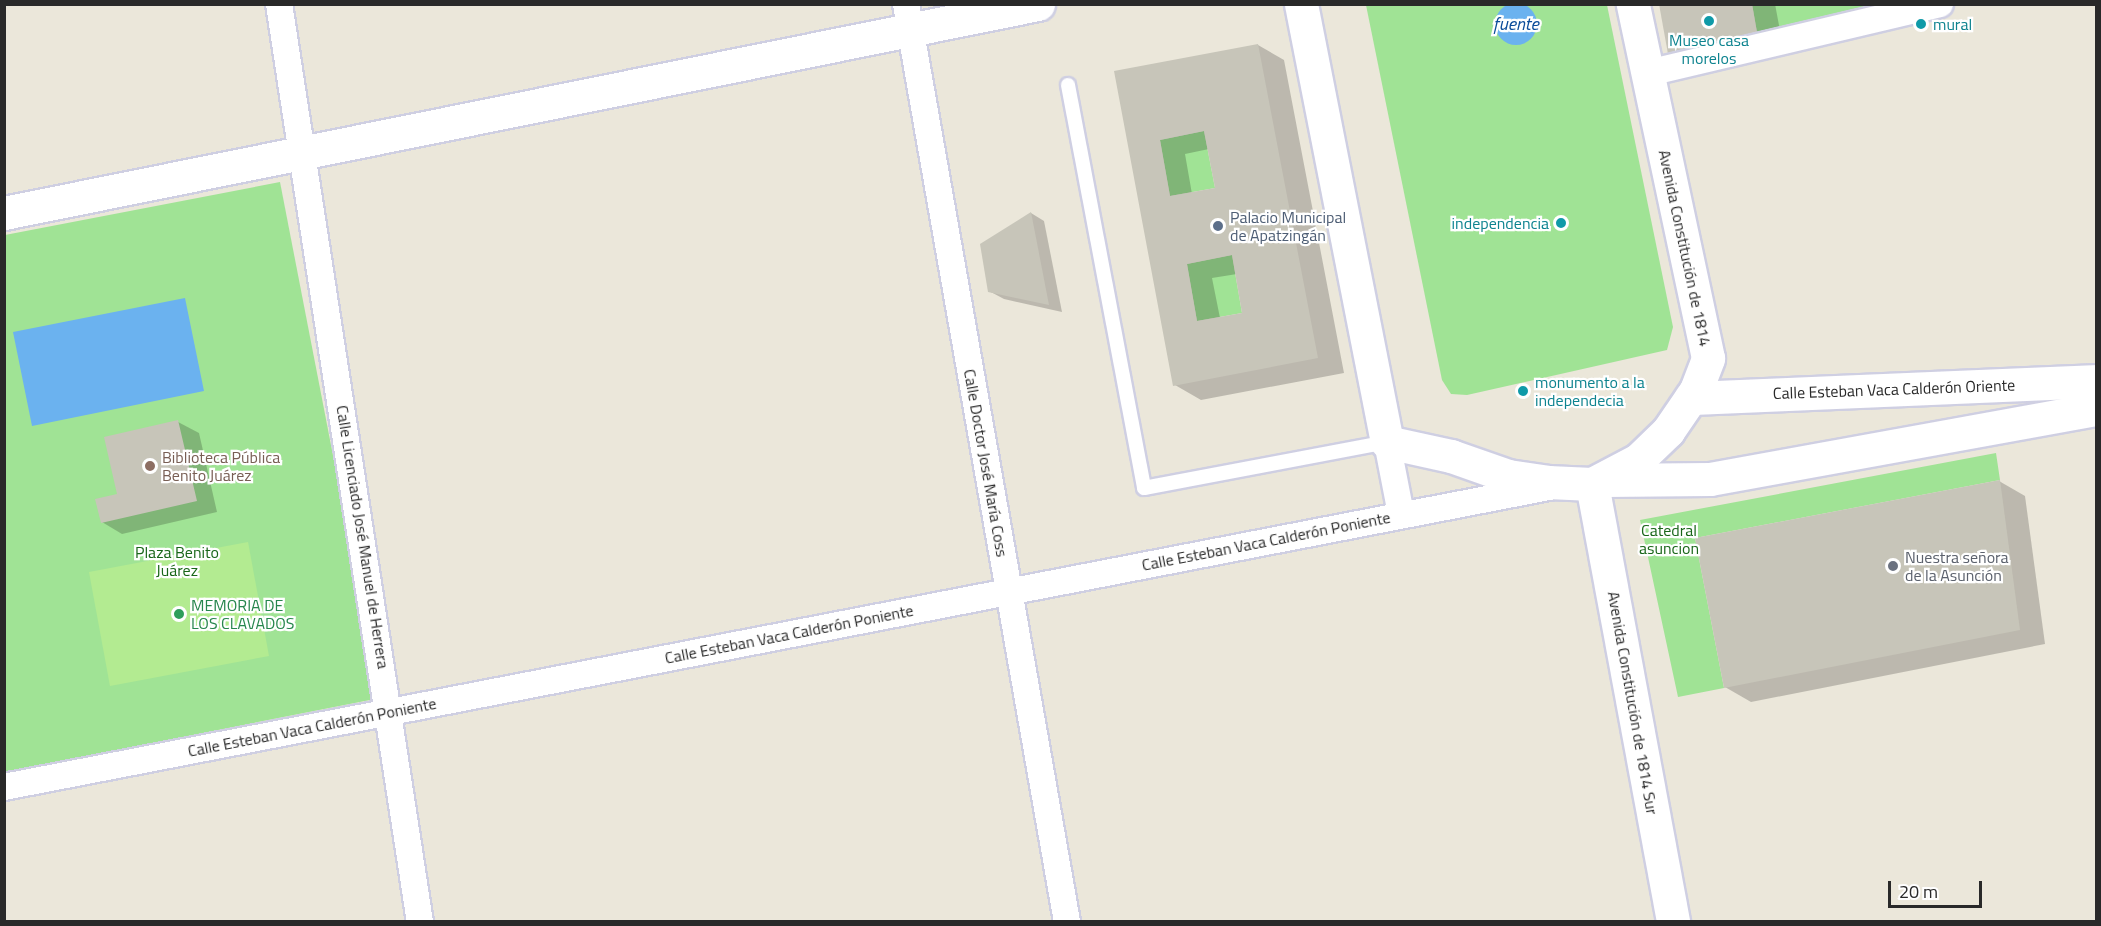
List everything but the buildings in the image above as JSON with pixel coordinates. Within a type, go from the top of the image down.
[{"type":"street","name":"Calle Licenciado José Manuel de Herrera","points":[[279,4],[304,153],[420,921]]},
{"type":"street","points":[[4,213],[304,153],[908,17],[1038,4]]},
{"type":"street","points":[[1301,4],[1401,514]]},
{"type":"street","name":"Avenida Constitución de 1814","points":[[1590,482],[1638,460],[1668,430],[1691,398],[1708,358],[1633,4]]},
{"type":"street","points":[[1648,73],[1940,4]]},
{"type":"street","name":"Calle Doctor José María Coss","points":[[908,17],[1067,921]]},
{"type":"street","name":"Calle Esteban Vaca Calderón Oriente","points":[[1691,398],[2097,381]]},
{"type":"street","points":[[1387,442],[1451,456],[1508,476],[1590,482],[1710,479],[2097,410]]},
{"type":"street","name":"Calle Esteban Vaca Calderón Poniente","points":[[4,787],[1401,514],[1590,482]]},
{"type":"street","name":"Avenida Constitución de 1814 Sur","points":[[1590,482],[1673,921]]},
{"type":"lane","points":[[1068,85],[1144,488],[1387,442]]},
{"type":"green space","points":[[1752,4],[1929,5],[1758,38]]},
{"type":"green space","points":[[1366,5],[1607,5],[1673,327],[1667,350],[1467,395],[1451,394],[1442,380]]},
{"type":"green space","points":[[1204,131],[1215,188],[1170,196],[1160,140]]},
{"type":"green space","name":"Plaza Benito Juárez","points":[[280,182],[380,698],[5,772],[5,235]]},
{"type":"green space","points":[[1232,255],[1242,313],[1197,321],[1187,264]]},
{"type":"green space","name":"Catedral asuncion","points":[[1996,453],[2000,480],[1695,538],[1724,688],[1678,697],[1640,520]]},
{"type":"green space","name":"MEMORIA DE LOS CLAVADOS","points":[[248,542],[269,656],[110,686],[89,572]]},
{"type":"water","name":"fuente","points":[[1516,3],[1531,9],[1537,24],[1531,39],[1516,45],[1501,39],[1495,24],[1501,9]]},
{"type":"water","points":[[185,298],[204,391],[32,426],[13,332]]},
{"type":"place","name":"Museo casa morelos","points":[[1709,21]]},
{"type":"place","name":"mural","points":[[1921,24]]},
{"type":"place","name":"independencia","points":[[1561,223]]},
{"type":"place","name":"Palacio Municipal de Apatzingán","points":[[1218,226]]},
{"type":"place","name":"monumento a la independecia","points":[[1523,391]]},
{"type":"place","name":"Biblioteca Pública Benito Juárez","points":[[150,466]]},
{"type":"place","name":"Nuestra señora de la Asunción","points":[[1893,566]]},
{"type":"place","name":"MEMORIA DE LOS CLAVADOS","points":[[179,614]]}]
